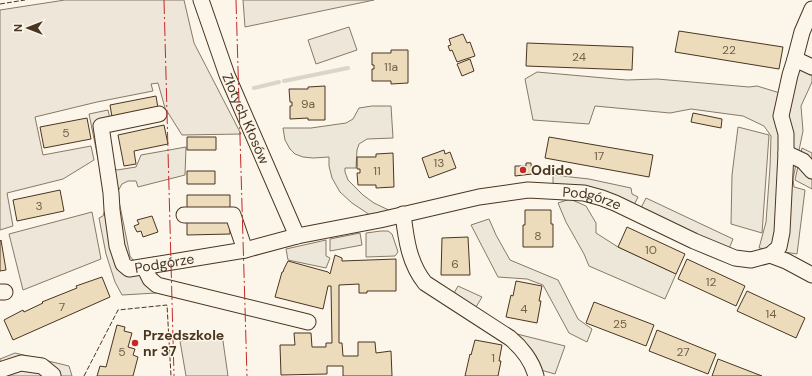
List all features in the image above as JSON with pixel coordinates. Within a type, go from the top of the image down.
[{"type":"street","name":"Złotych Kłosów","points":[[201,0],[227,75],[297,236]]},
{"type":"street","points":[[812,9],[802,32],[790,75],[781,116],[786,134],[782,232],[779,247],[770,255],[786,261],[812,275]]},
{"type":"street","points":[[795,60],[812,67]]},
{"type":"street","name":"Podgórze","points":[[159,114],[101,126],[116,238],[123,264],[129,269],[245,250],[297,236],[479,198],[528,190],[584,193],[602,198],[694,241],[735,258],[751,260],[770,255]]},
{"type":"street","points":[[786,153],[803,161],[812,171]]},
{"type":"street","points":[[184,215],[233,214],[245,250]]},
{"type":"street","points":[[403,214],[407,245],[416,272],[424,283],[515,342],[526,356],[536,376]]},
{"type":"street","points":[[144,267],[150,279],[156,285],[308,322]]},
{"type":"street","points":[[0,370],[21,363],[42,366],[53,375]]},
{"type":"shaded area","points":[[65,0],[184,0],[194,43],[241,134],[182,135],[165,108],[158,83],[151,84],[153,91],[97,102],[35,117],[43,155],[91,146],[94,160],[63,179],[7,193],[13,226],[0,230],[0,10]]},
{"type":"shaded area","points":[[243,0],[374,0],[245,27]]},
{"type":"shaded area","points":[[349,27],[357,50],[316,64],[308,40]]},
{"type":"shaded area","points":[[792,52],[812,59],[812,82],[801,106],[803,131],[793,179],[794,187],[805,190],[797,254],[759,248],[766,222],[770,167],[771,136],[764,126],[743,116],[691,109],[670,113],[595,106],[589,124],[533,120],[525,79],[537,72],[627,80],[657,79],[749,87],[757,86],[780,93]]},
{"type":"shaded area","points":[[391,106],[393,138],[367,139],[359,144],[357,150],[356,168],[345,168],[345,172],[348,180],[363,195],[374,203],[399,215],[370,215],[352,203],[340,192],[332,178],[329,166],[329,157],[313,158],[295,154],[285,140],[283,128],[311,128],[346,123],[353,119],[359,108]]},
{"type":"shaded area","points":[[108,110],[112,128],[107,131],[112,167],[117,170],[136,167],[141,155],[186,147],[185,175],[138,187],[136,181],[128,181],[122,184],[118,191],[130,256],[136,261],[154,257],[157,274],[156,293],[122,295],[115,282],[106,254],[99,218],[103,216],[107,203],[89,114]]},
{"type":"shaded area","points":[[738,127],[769,135],[762,233],[731,224],[732,175]]},
{"type":"shaded area","points":[[802,148],[812,153],[812,189],[795,180]]},
{"type":"shaded area","points":[[553,175],[589,179],[631,188],[632,194],[638,197],[634,205],[553,184]]},
{"type":"shaded area","points":[[646,198],[733,239],[728,251],[640,210]]},
{"type":"shaded area","points":[[570,199],[586,206],[596,223],[596,233],[618,247],[676,274],[665,299],[589,266],[566,222],[558,203]]},
{"type":"shaded area","points":[[92,212],[101,259],[23,290],[9,234]]},
{"type":"shaded area","points":[[489,219],[510,260],[558,280],[578,319],[592,329],[587,342],[569,333],[543,285],[527,279],[498,277],[471,225]]},
{"type":"shaded area","points":[[388,231],[392,234],[398,252],[395,256],[366,257],[366,233]]},
{"type":"shaded area","points":[[360,233],[362,245],[330,251],[330,239]]},
{"type":"shaded area","points":[[326,240],[326,256],[330,258],[326,268],[288,260],[286,249]]},
{"type":"shaded area","points":[[458,286],[482,297],[476,307],[453,295]]},
{"type":"shaded area","points":[[513,333],[565,346],[555,374],[537,369]]},
{"type":"shaded area","points":[[222,334],[228,376],[186,376],[180,341]]},
{"type":"shaded area","points":[[15,353],[69,366],[72,376],[0,376],[0,359]]},
{"type":"building","points":[[679,31],[783,47],[779,69],[675,52]]},
{"type":"building","points":[[463,34],[467,43],[470,42],[475,56],[457,62],[452,50],[450,51],[448,46],[451,45],[449,39]]},
{"type":"building","points":[[527,43],[633,47],[632,70],[526,66]]},
{"type":"building","points":[[391,50],[408,50],[408,83],[391,84],[391,81],[372,81],[372,69],[374,69],[374,65],[372,65],[372,53],[391,53]]},
{"type":"building","points":[[470,59],[474,71],[462,76],[457,64]]},
{"type":"building","points":[[325,86],[325,120],[308,120],[308,118],[290,119],[290,106],[292,106],[292,102],[290,102],[289,89],[308,89],[308,87]]},
{"type":"building","points":[[156,96],[158,108],[112,117],[110,105]]},
{"type":"building","points":[[693,113],[722,119],[721,128],[691,122]]},
{"type":"building","points":[[87,118],[91,139],[44,148],[40,127]]},
{"type":"building","points":[[164,125],[168,144],[134,151],[136,164],[124,166],[118,135]]},
{"type":"building","points":[[187,137],[216,137],[216,150],[187,150]]},
{"type":"building","points":[[549,137],[653,155],[649,177],[545,158]]},
{"type":"building","points":[[444,150],[445,154],[450,152],[456,168],[429,178],[422,158]]},
{"type":"building","points":[[393,153],[394,187],[376,188],[376,185],[358,185],[357,173],[360,173],[360,169],[357,169],[357,157],[376,157],[376,154]]},
{"type":"building","name":"Odido","points":[[526,163],[531,163],[532,174],[515,176],[515,166],[526,166]]},
{"type":"building","points":[[187,171],[215,171],[215,184],[187,184]]},
{"type":"building","points":[[60,190],[64,211],[17,221],[13,200]]},
{"type":"building","points":[[187,195],[230,195],[230,208],[187,208]]},
{"type":"building","points":[[525,210],[551,210],[551,224],[553,224],[553,247],[523,247]]},
{"type":"building","points":[[152,216],[158,232],[143,237],[141,231],[137,232],[134,226],[139,224],[137,220]]},
{"type":"building","points":[[230,221],[230,234],[187,235],[187,222]]},
{"type":"building","points":[[627,227],[685,254],[676,274],[618,247]]},
{"type":"building","points":[[468,237],[470,275],[441,275],[442,238]]},
{"type":"building","points":[[1,240],[6,270],[0,271],[0,241]]},
{"type":"building","points":[[335,255],[342,258],[342,261],[396,259],[396,291],[367,291],[367,293],[359,293],[359,284],[339,285],[339,343],[342,343],[343,356],[358,356],[358,342],[375,342],[376,353],[391,351],[392,376],[343,376],[343,366],[327,366],[327,374],[281,375],[280,345],[295,345],[294,333],[311,333],[312,347],[326,347],[326,343],[332,343],[331,286],[328,286],[323,309],[275,297],[282,272],[288,261],[328,272],[330,274]]},
{"type":"building","points":[[687,259],[745,286],[736,306],[678,279]]},
{"type":"building","points":[[102,277],[110,297],[13,340],[4,320],[23,310],[24,312],[43,303],[42,302],[77,288],[76,286]]},
{"type":"building","points":[[516,281],[542,286],[537,323],[506,317]]},
{"type":"building","points":[[747,291],[805,318],[796,338],[737,311]]},
{"type":"building","points":[[594,302],[654,325],[646,346],[586,323]]},
{"type":"building","points":[[117,325],[125,327],[124,331],[132,333],[128,347],[135,349],[133,355],[138,357],[133,376],[97,376],[100,366],[106,367]]},
{"type":"building","points":[[657,330],[716,354],[708,374],[649,351]]},
{"type":"building","points":[[475,340],[502,345],[498,376],[465,376]]},
{"type":"building","points":[[718,359],[762,376],[712,376]]},
{"type":"waterway","points":[[284,81],[348,68]]},
{"type":"waterway","points":[[254,88],[279,82]]},
{"type":"fence","points":[[0,4],[25,0]]},
{"type":"fence","points":[[84,376],[118,310],[167,305],[171,376]]},
{"type":"power","points":[[164,0],[174,376]]},
{"type":"power","points":[[236,0],[247,376]]},
{"type":"place","name":"Odido","points":[[523,170]]},
{"type":"place","name":"Przedszkole nr 37","points":[[135,343]]}]
